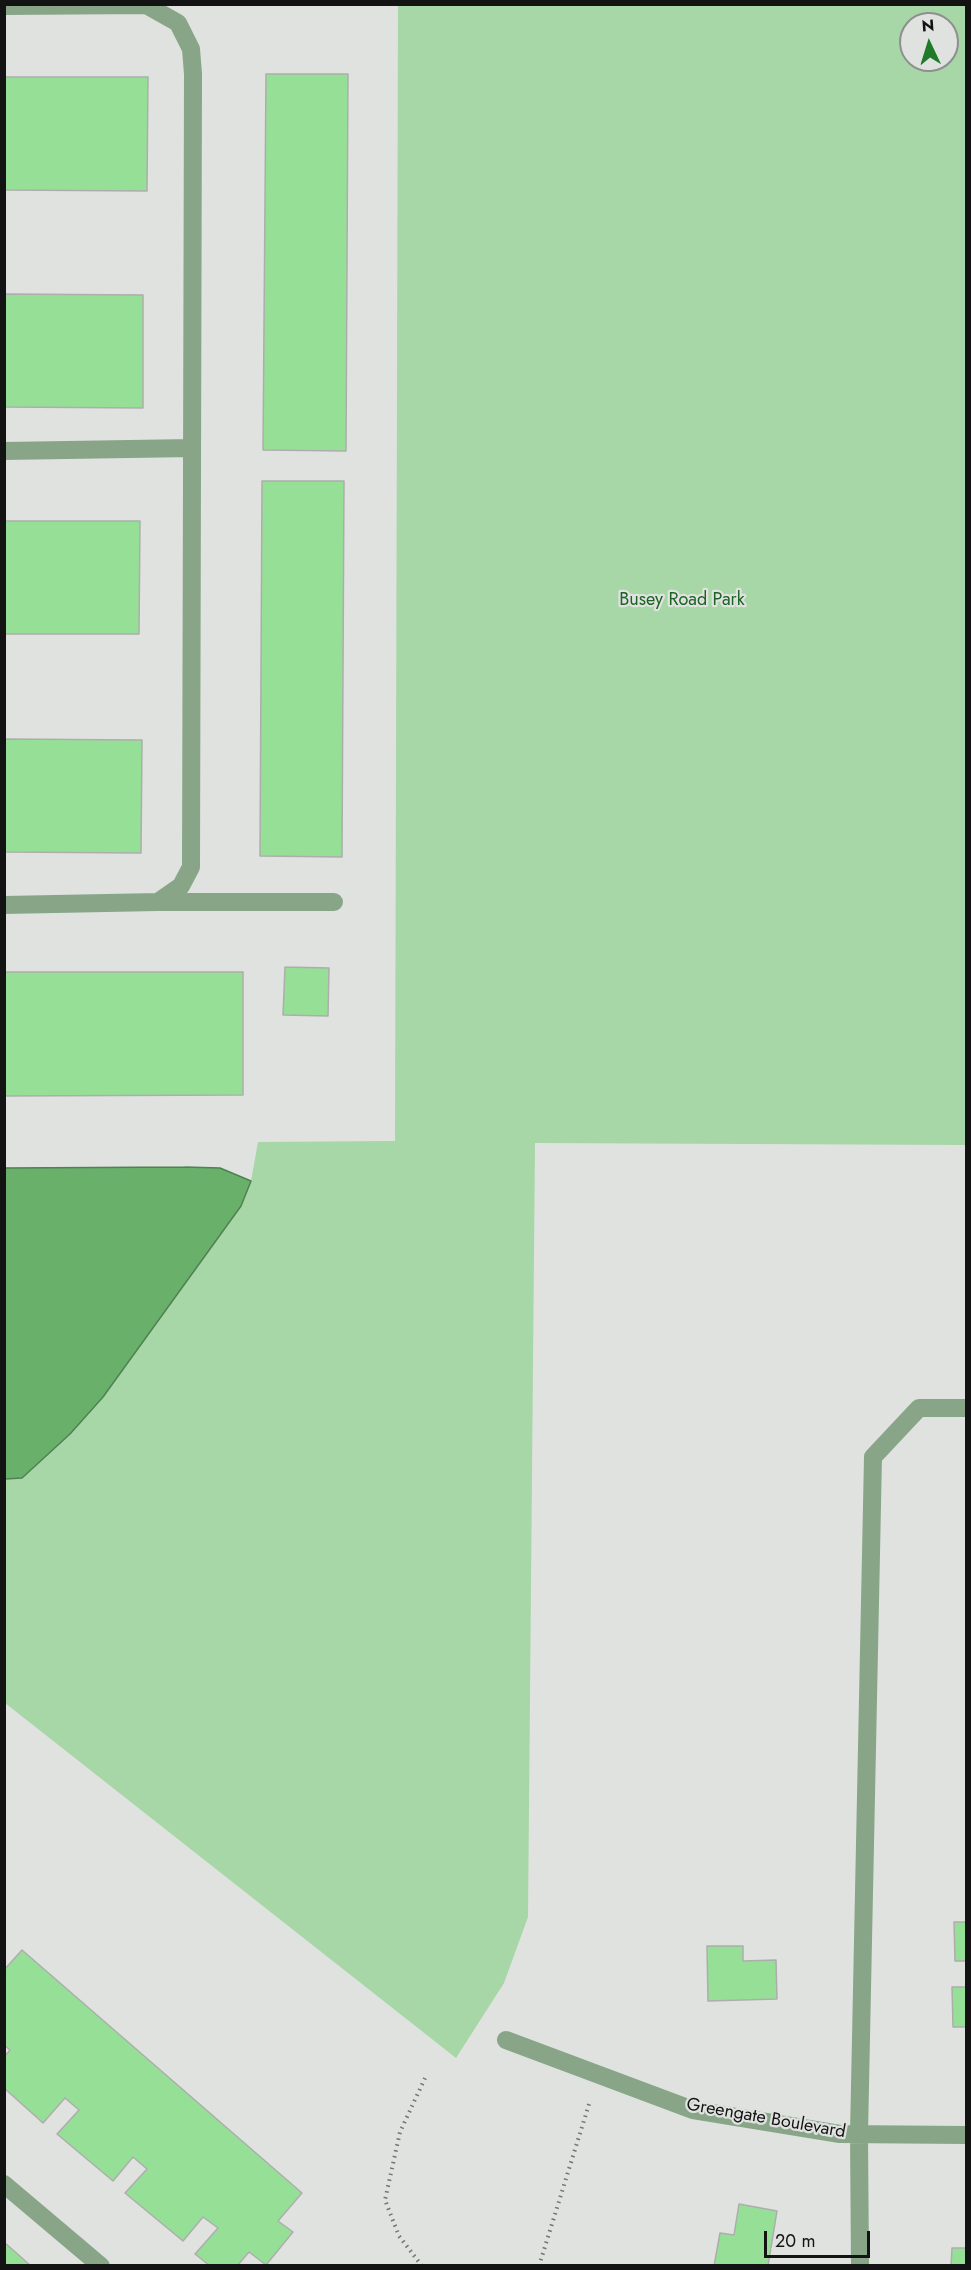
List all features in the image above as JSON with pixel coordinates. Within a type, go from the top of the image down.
[{"type":"street","points":[[4,6],[146,5],[178,23],[190,48],[193,75],[190,867],[181,886],[158,902]]},
{"type":"street","points":[[4,451],[192,448]]},
{"type":"street","points":[[4,905],[334,902]]},
{"type":"street","points":[[860,2265],[859,2134],[873,1457],[919,1408],[966,1408]]},
{"type":"street","name":"Greengate Boulevard","points":[[506,2040],[693,2110],[840,2134],[966,2134]]},
{"type":"street","points":[[4,2184],[101,2265]]},
{"type":"path","points":[[539,2265],[598,2074]]},
{"type":"path","points":[[422,2265],[399,2236],[385,2200],[400,2132],[426,2076]]},
{"type":"green space","name":"Busey Road Park","points":[[398,5],[966,5],[966,1145],[535,1143],[528,1917],[504,1983],[456,2058],[5,1703],[4,1479],[22,1478],[70,1434],[103,1397],[241,1206],[251,1181],[258,1142],[395,1141]]},
{"type":"shaded area","points":[[5,1168],[220,1168],[251,1181],[241,1206],[103,1397],[70,1434],[22,1478],[5,1479]]},
{"type":"building","points":[[266,74],[348,74],[346,451],[263,450]]},
{"type":"building","points":[[4,77],[148,77],[147,191],[4,190]]},
{"type":"building","points":[[4,294],[143,295],[143,408],[4,407]]},
{"type":"building","points":[[262,481],[344,481],[342,857],[260,856]]},
{"type":"building","points":[[4,521],[140,521],[139,634],[4,634]]},
{"type":"building","points":[[4,739],[142,740],[141,853],[4,852]]},
{"type":"building","points":[[285,967],[329,968],[328,1016],[283,1015]]},
{"type":"building","points":[[4,972],[243,972],[243,1095],[4,1096]]},
{"type":"building","points":[[954,1922],[966,1922],[966,1961],[955,1961]]},
{"type":"building","points":[[707,1946],[743,1946],[743,1961],[776,1960],[777,1999],[708,2001]]},
{"type":"building","points":[[22,1950],[302,2193],[278,2221],[293,2232],[266,2265],[249,2252],[237,2266],[210,2266],[195,2254],[218,2228],[203,2217],[183,2241],[125,2193],[147,2169],[133,2157],[113,2181],[57,2134],[79,2110],[65,2098],[43,2123],[4,2088],[4,2057],[10,2050],[4,2045],[4,1970]]},
{"type":"building","points":[[952,1987],[966,1987],[966,2027],[953,2027]]},
{"type":"building","points":[[739,2204],[777,2211],[768,2266],[714,2266],[720,2233],[734,2235]]},
{"type":"building","points":[[4,2242],[31,2266],[4,2266]]},
{"type":"building","points":[[952,2248],[966,2248],[966,2266],[951,2266]]}]
